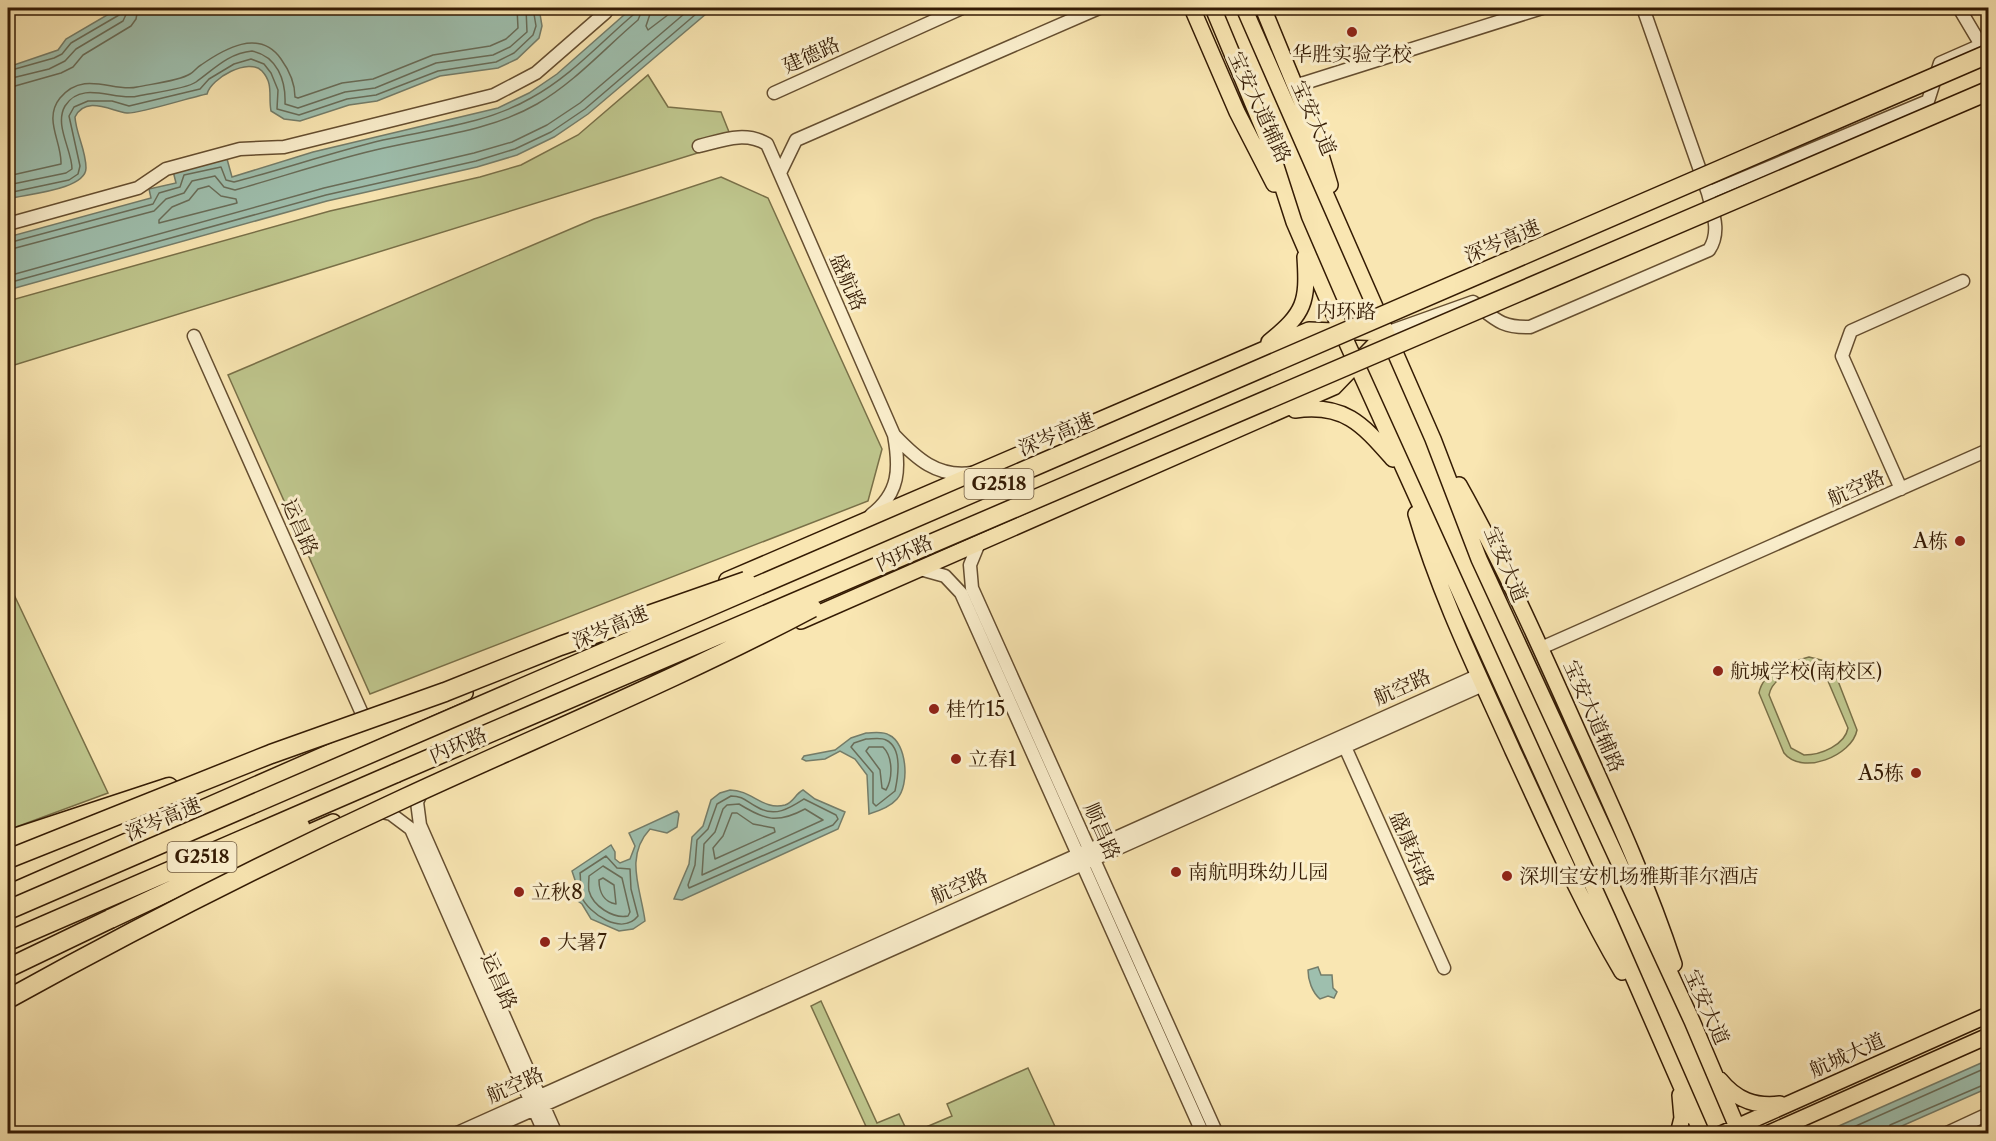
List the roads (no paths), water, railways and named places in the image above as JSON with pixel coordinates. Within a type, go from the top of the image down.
[{"type":"highway","name":"深岑高速","points":[[8,910],[895,529],[1985,50]]},
{"type":"highway","name":"G2518","points":[[8,941],[1989,91]]},
{"type":"highway","points":[[8,840],[271,754],[445,692],[560,646],[895,529]]},
{"type":"highway","points":[[8,999],[177,909],[404,798],[759,636],[926,548]]},
{"type":"highway","points":[[8,860],[271,754]]},
{"type":"highway","points":[[8,966],[259,849],[396,773]]},
{"type":"main road","name":"宝安大道辅路","points":[[1192,8],[1237,112],[1294,222]]},
{"type":"main road","points":[[1213,8],[1266,135],[1294,222],[1341,332],[1403,470],[1451,569],[1702,1134]]},
{"type":"main road","name":"宝安大道","points":[[1244,8],[1433,439],[1479,559],[1692,1021],[1738,1130]]},
{"type":"main road","name":"宝安大道辅路","points":[[1263,8],[1314,132],[1344,234]]},
{"type":"main road","points":[[1255,353],[1291,324],[1299,313],[1306,291],[1304,246]]},
{"type":"main road","name":"内环路","points":[[8,893],[863,521],[1309,330],[1386,333]]},
{"type":"main road","name":"内环路","points":[[8,966],[360,810],[1142,473],[1180,453],[1276,414],[1339,385],[1386,333]]},
{"type":"main road","points":[[1276,414],[1309,408],[1324,409],[1347,416],[1367,429],[1403,470],[1436,576],[1481,680],[1584,905],[1653,1024]]},
{"type":"main road","name":"宝安大道辅路","points":[[1433,439],[1495,549],[1650,892],[1692,1021]]},
{"type":"main road","name":"航城大道","points":[[1721,1134],[1738,1130],[1792,1103],[1989,1015]]},
{"type":"main road","name":"航城大道","points":[[1767,1134],[1989,1036]]},
{"type":"main road","points":[[1711,1068],[1721,1082],[1746,1102],[1762,1106],[1792,1103]]},
{"type":"main road","points":[[1676,1077],[1682,1108],[1678,1134]]},
{"type":"main road","points":[[1780,1134],[1800,1119]]},
{"type":"street","name":"建德路","points":[[774,93],[962,8]]},
{"type":"street","points":[[780,173],[796,140],[1099,8]]},
{"type":"street","points":[[1295,86],[1542,8]]},
{"type":"street","points":[[1386,333],[1473,302],[1501,324],[1514,328],[1530,327],[1709,250],[1715,240],[1716,224],[1708,193],[1642,8]]},
{"type":"street","points":[[1959,8],[1989,59]]},
{"type":"street","points":[[8,224],[138,188],[166,169],[240,149],[284,147],[494,95],[536,73],[606,12]]},
{"type":"street","points":[[1708,193],[1928,101],[1940,63],[1985,50]]},
{"type":"street","name":"盛航路","points":[[699,146],[743,136],[757,138],[767,144],[894,435]]},
{"type":"street","points":[[1901,489],[1842,356],[1851,331],[1963,281]]},
{"type":"street","name":"运昌路","points":[[194,336],[371,734]]},
{"type":"street","points":[[894,435],[915,456],[932,467],[960,474],[980,471]]},
{"type":"street","points":[[863,521],[887,501],[894,488],[898,459],[894,435]]},
{"type":"street","name":"航空路","points":[[1540,648],[1989,450]]},
{"type":"street","name":"顺昌路","points":[[979,543],[970,566],[972,588],[1203,1134]]},
{"type":"street","name":"顺昌路","points":[[920,569],[945,576],[961,593],[1216,1134]]},
{"type":"street","name":"航空路","points":[[1085,856],[1345,747],[1481,680]]},
{"type":"street","name":"航空路","points":[[455,1134],[537,1102],[1481,680]]},
{"type":"street","name":"盛康东路","points":[[1345,747],[1444,968]]},
{"type":"street","name":"运昌路","points":[[429,781],[417,802],[420,825],[537,1102],[545,1134]]},
{"type":"street","name":"运昌路","points":[[360,810],[391,814],[411,829],[537,1102],[556,1134]]},
{"type":"street","name":"航空路","points":[[479,1134],[537,1102]]},
{"type":"street","points":[[1945,1134],[1989,1114]]},
{"type":"water","points":[[119,8],[539,8],[542,26],[539,38],[517,59],[498,68],[440,76],[377,101],[349,105],[300,121],[284,119],[271,111],[266,76],[256,67],[248,66],[223,76],[215,82],[207,94],[153,108],[127,113],[99,106],[86,107],[80,110],[75,117],[86,161],[83,175],[66,186],[8,199],[8,67],[58,50],[66,39]]},
{"type":"water","points":[[632,8],[713,8],[588,114],[554,137],[517,155],[477,167],[327,201],[8,290],[8,237],[151,198],[149,189],[176,183],[173,171],[227,159],[232,177],[313,152],[498,108],[529,93],[557,74]]},
{"type":"water","points":[[866,733],[884,733],[895,739],[900,746],[905,765],[904,784],[897,799],[888,806],[869,814],[867,775],[855,759],[840,751],[825,759],[806,761],[802,759],[804,756],[835,750],[851,738]]},
{"type":"water","points":[[730,790],[745,793],[764,803],[777,806],[788,804],[803,790],[815,799],[845,812],[838,829],[682,900],[674,899],[689,864],[692,837],[703,826],[711,800],[720,793]]},
{"type":"water","points":[[677,811],[679,814],[677,827],[667,833],[650,829],[638,851],[636,873],[645,921],[633,929],[619,931],[591,919],[582,904],[572,897],[576,883],[572,871],[611,845],[615,852],[615,859],[620,863],[630,859],[635,846],[629,833]]},
{"type":"water","points":[[1318,967],[1321,975],[1332,975],[1333,988],[1337,992],[1334,998],[1328,996],[1320,999],[1313,989],[1308,970]]},
{"type":"water","points":[[1988,1060],[1988,1088],[1886,1133],[1823,1133]]},
{"type":"place","name":"华胜实验学校","points":[[1352,32]]},
{"type":"place","name":"A栋","points":[[1960,541]]},
{"type":"place","name":"航城学校(南校区)","points":[[1718,671]]},
{"type":"place","name":"桂竹15","points":[[934,709]]},
{"type":"place","name":"立春1","points":[[956,759]]},
{"type":"place","name":"A5栋","points":[[1916,773]]},
{"type":"place","name":"南航明珠幼儿园","points":[[1176,872]]},
{"type":"place","name":"深圳宝安机场雅斯菲尔酒店","points":[[1507,876]]},
{"type":"place","name":"立秋8","points":[[519,892]]},
{"type":"place","name":"大暑7","points":[[545,942]]}]
